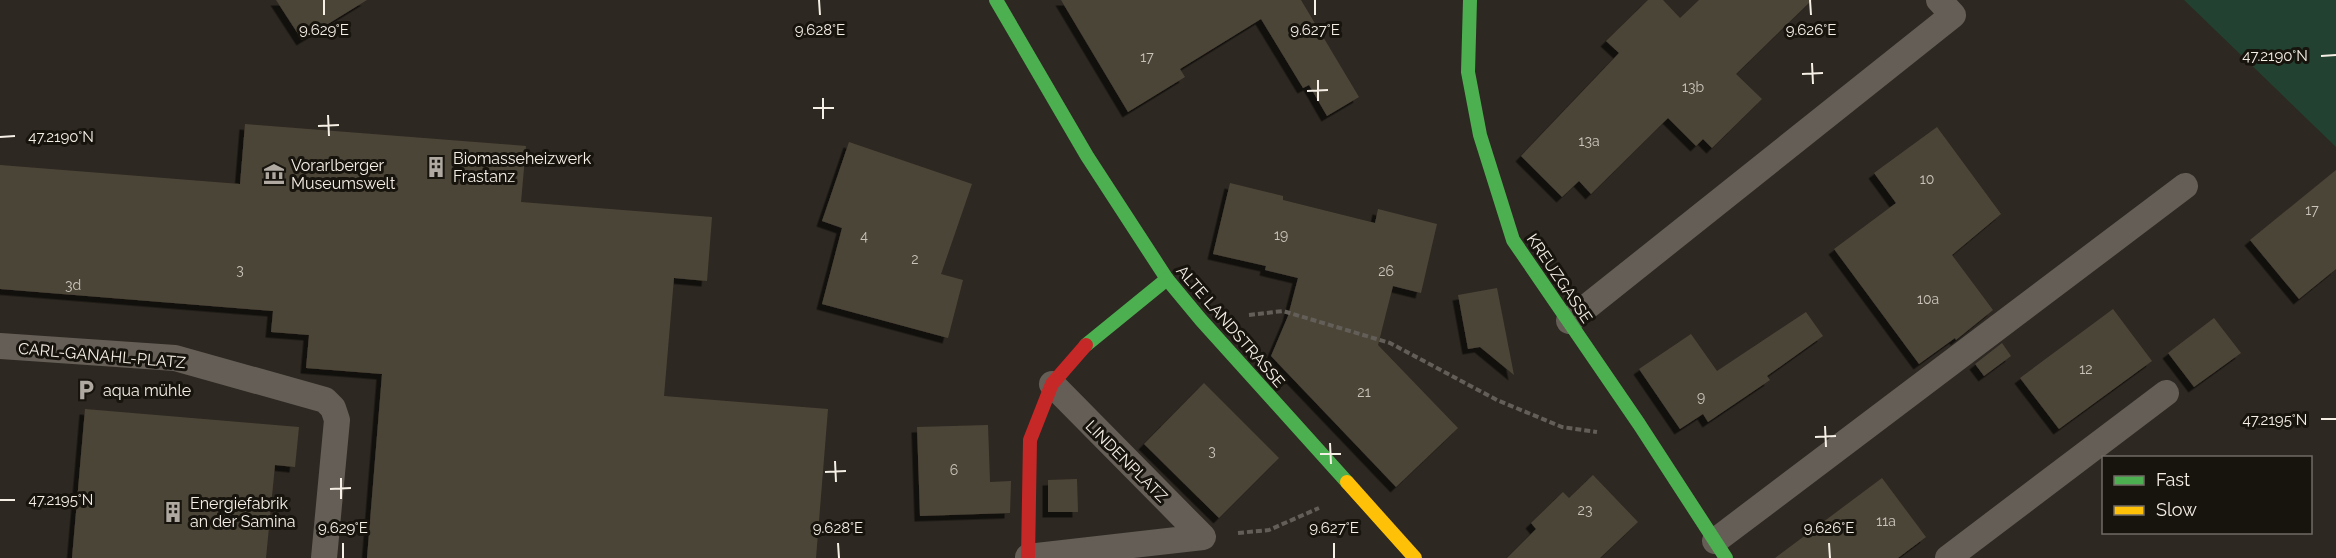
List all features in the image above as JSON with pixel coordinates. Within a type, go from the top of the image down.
[{"type":"street","name":"ALTE LANDSTRASSE","points":[[996,0],[1087,156],[1167,279],[1201,320],[1415,558]]},
{"type":"street","name":"KREUZGASSE","points":[[1470,0],[1468,72],[1480,135],[1513,240],[1639,424],[1720,549]]},
{"type":"street","points":[[1028,557],[1030,440],[1052,384],[1088,342],[1167,279]]},
{"type":"lane","points":[[1569,321],[1953,15],[1940,0]]},
{"type":"lane","points":[[1720,549],[2185,186]]},
{"type":"lane","name":"CARL-GANAHL-PLATZ","points":[[0,346],[175,358],[325,400],[333,408],[337,420],[324,558]]},
{"type":"lane","name":"LINDENPLATZ","points":[[1052,384],[1203,537]]},
{"type":"lane","points":[[1948,558],[2166,393]]},
{"type":"lane","points":[[1028,557],[1203,537]]},
{"type":"path","points":[[1201,320],[1283,311],[1390,343],[1497,400],[1562,427],[1601,433],[1639,424]]},
{"type":"path","points":[[1203,537],[1269,530],[1355,492]]},
{"type":"green space","points":[[2184,0],[2336,0],[2336,147]]},
{"type":"building","points":[[276,0],[367,0],[302,40]]},
{"type":"building","points":[[1061,0],[1301,0],[1359,97],[1327,116],[1309,85],[1303,88],[1261,19],[1180,69],[1185,77],[1128,112]]},
{"type":"building","points":[[1648,0],[1663,0],[1680,18],[1699,0],[1812,0],[1736,74],[1762,99],[1712,148],[1703,139],[1696,146],[1668,118],[1591,194],[1579,181],[1562,197],[1521,156],[1619,53],[1606,41]]},
{"type":"building","points":[[245,124],[526,146],[521,202],[712,217],[707,281],[674,278],[664,396],[828,409],[816,558],[367,558],[382,374],[306,368],[309,335],[271,332],[273,311],[0,289],[0,165],[240,184]]},
{"type":"building","points":[[1937,127],[2001,214],[1952,255],[1993,310],[1956,340],[1955,338],[1919,364],[1834,249],[1896,203],[1874,173]]},
{"type":"building","points":[[849,142],[972,184],[941,274],[963,280],[948,338],[822,304],[842,228],[822,221]]},
{"type":"building","points":[[2336,170],[2336,269],[2299,299],[2250,240]]},
{"type":"building","points":[[1230,183],[1283,196],[1283,200],[1375,223],[1378,209],[1437,224],[1421,293],[1393,286],[1378,345],[1458,428],[1396,487],[1271,356],[1288,316],[1298,278],[1265,270],[1266,266],[1213,254]]},
{"type":"building","points":[[1497,288],[1514,375],[1480,347],[1468,349],[1458,295]]},
{"type":"building","points":[[2113,309],[2152,361],[2059,429],[2020,378]]},
{"type":"building","points":[[1806,312],[1823,336],[1767,376],[1770,380],[1708,422],[1703,414],[1680,429],[1639,369],[1691,334],[1717,371]]},
{"type":"building","points":[[2214,318],[2241,353],[2194,387],[2168,353]]},
{"type":"building","points":[[2002,343],[2011,356],[1984,376],[1975,364]]},
{"type":"building","points":[[1204,383],[1279,458],[1219,518],[1144,444]]},
{"type":"building","name":"Energiefabrik an der Samina","points":[[85,409],[299,427],[295,467],[275,465],[266,558],[72,558]]},
{"type":"building","points":[[988,425],[990,482],[1011,481],[1010,513],[920,516],[917,427]]},
{"type":"building","points":[[1593,475],[1638,522],[1600,558],[1507,558],[1536,529],[1531,523],[1563,492],[1569,498]]},
{"type":"building","points":[[1882,478],[1926,537],[1898,558],[1775,558]]},
{"type":"building","points":[[1077,479],[1078,512],[1048,512],[1048,480]]},
{"type":"traffic: fast","points":[[996,0],[1087,156],[1167,279],[1347,482]]},
{"type":"traffic: fast","points":[[1470,0],[1468,72],[1480,135],[1513,240],[1639,424],[1726,558]]},
{"type":"traffic: fast","points":[[1086,345],[1167,279]]},
{"type":"traffic: slow","points":[[1347,482],[1415,558]]},
{"type":"traffic: jam","points":[[1028,558],[1030,440],[1052,384],[1086,345]]},
{"type":"place","name":"Biomasseheizwerk Frastanz","points":[[436,167]]},
{"type":"place","name":"Vorarlberger Museumswelt","points":[[274,174]]},
{"type":"place","name":"aqua mühle","points":[[86,390]]},
{"type":"place","name":"Energiefabrik an der Samina","points":[[173,512]]}]
